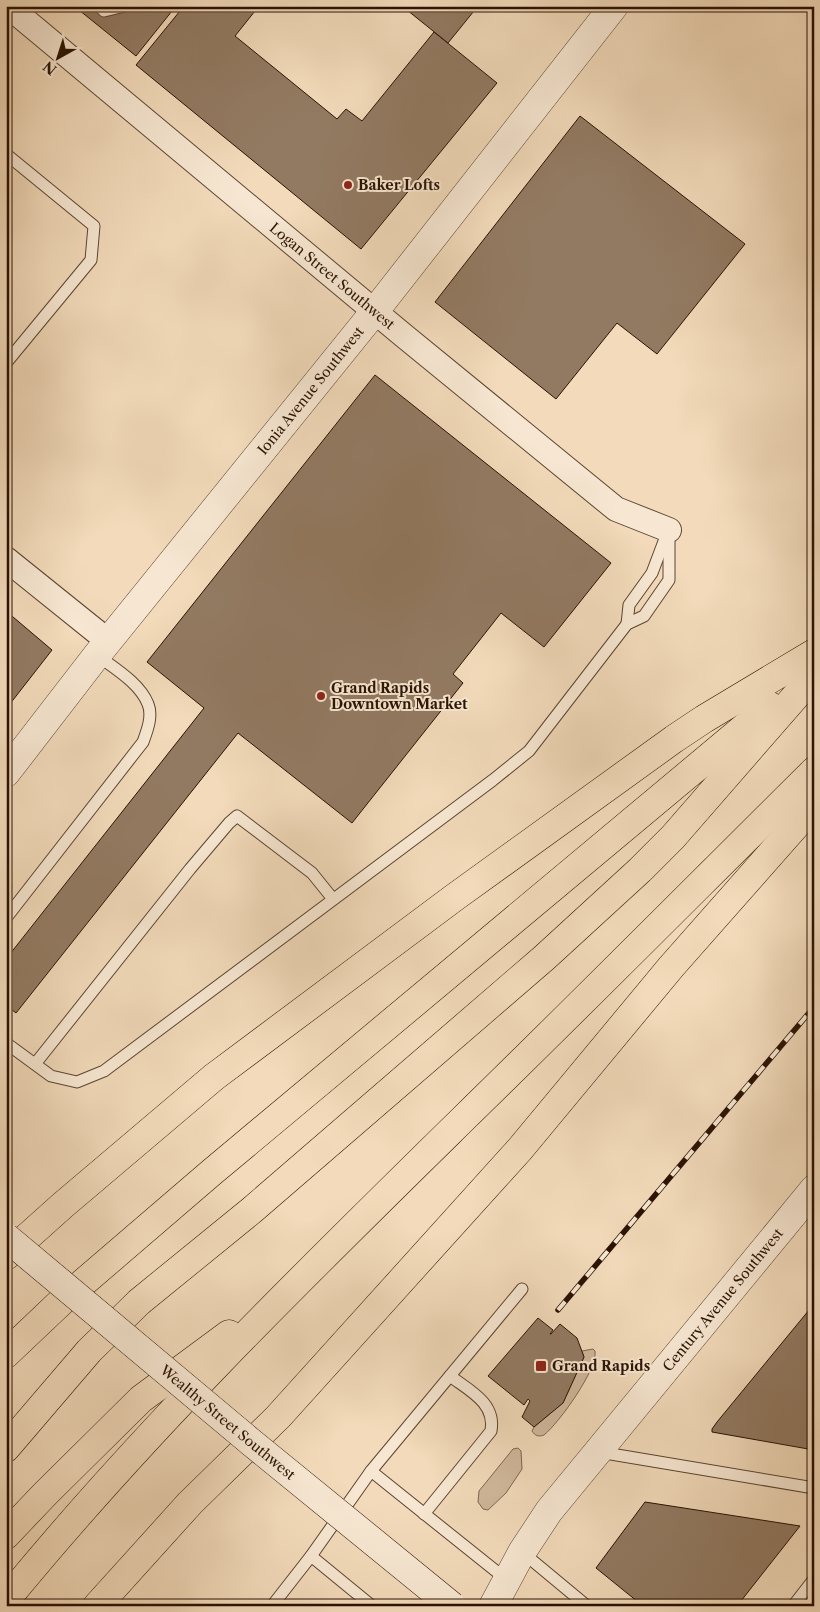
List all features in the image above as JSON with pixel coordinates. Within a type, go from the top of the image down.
[{"type":"highway","points":[[6,1256],[63,1205],[214,1078],[339,983],[674,739],[814,653]]},
{"type":"highway","points":[[6,1354],[63,1300],[212,1172],[814,670]]},
{"type":"highway","points":[[6,1448],[89,1351],[139,1302],[252,1210],[544,958],[647,863],[679,830],[814,675]]},
{"type":"highway","points":[[6,1600],[125,1462],[291,1288],[814,771]]},
{"type":"highway","points":[[97,1606],[184,1509],[278,1417],[520,1148],[671,967],[814,805]]},
{"type":"highway","points":[[6,1535],[141,1399],[291,1288]]},
{"type":"street","name":"Logan Street Southwest","points":[[8,6],[375,312],[616,509],[669,530]]},
{"type":"street","name":"Ionia Avenue Southwest","points":[[6,773],[103,648],[375,312],[614,6]]},
{"type":"street","points":[[6,559],[103,648]]},
{"type":"street","name":"Century Avenue Southwest","points":[[493,1606],[522,1552],[550,1511],[814,1189]]},
{"type":"street","name":"Wealthy Street Southwest","points":[[6,1237],[452,1606]]},
{"type":"lane","points":[[99,6],[104,11],[125,6]]},
{"type":"lane","points":[[6,154],[94,226],[91,260],[6,363]]},
{"type":"lane","points":[[627,624],[629,606],[652,573],[669,530]]},
{"type":"lane","points":[[6,1043],[51,1076],[77,1082],[104,1071],[493,780],[529,751],[627,624],[644,616],[669,580],[669,530]]},
{"type":"lane","points":[[6,918],[143,742],[148,727],[149,705],[140,690],[103,648]]},
{"type":"lane","points":[[35,1064],[190,869],[237,816],[312,873],[333,899]]},
{"type":"lane","points":[[272,1606],[311,1556],[371,1471],[522,1289]]},
{"type":"lane","points":[[424,1514],[490,1432],[492,1421],[489,1410],[482,1401],[450,1376]]},
{"type":"lane","points":[[598,1452],[814,1488]]},
{"type":"lane","points":[[371,1471],[506,1580]]},
{"type":"lane","points":[[522,1552],[587,1606]]},
{"type":"lane","points":[[311,1556],[372,1606]]},
{"type":"lane","points":[[793,1606],[814,1580]]},
{"type":"shaded area","points":[[593,1349],[595,1351],[594,1359],[590,1370],[568,1408],[544,1435],[536,1435],[532,1431],[534,1427],[563,1403],[584,1357],[582,1351]]},
{"type":"shaded area","points":[[518,1448],[521,1451],[522,1469],[506,1493],[488,1510],[483,1509],[478,1502],[479,1491],[513,1449]]},
{"type":"building","points":[[74,6],[176,6],[136,56]]},
{"type":"building","name":"Baker Lofts","points":[[184,6],[259,6],[235,36],[337,119],[346,109],[362,121],[434,32],[497,83],[361,249],[136,65]]},
{"type":"building","points":[[402,6],[478,6],[448,43]]},
{"type":"building","points":[[580,116],[745,244],[657,354],[617,323],[556,399],[435,302]]},
{"type":"building","name":"Grand Rapids Downtown Market","points":[[375,375],[611,563],[544,647],[501,613],[453,674],[463,683],[352,823],[238,733],[16,1013],[6,1005],[6,959],[204,708],[147,662]]},
{"type":"building","points":[[6,611],[52,650],[6,709]]},
{"type":"building","points":[[814,1304],[814,1450],[712,1432],[717,1422]]},
{"type":"building","points":[[538,1318],[553,1330],[550,1334],[560,1324],[577,1338],[584,1357],[563,1403],[534,1427],[522,1417],[530,1401],[528,1399],[524,1405],[488,1376]]},
{"type":"building","points":[[645,1502],[800,1526],[737,1606],[643,1606],[596,1568]]},
{"type":"railway","points":[[558,1310],[814,1007]]},
{"type":"place","name":"Baker Lofts","points":[[348,185]]},
{"type":"place","name":"Grand Rapids Downtown Market","points":[[321,696]]},
{"type":"place","name":"Grand Rapids","points":[[541,1366]]}]
